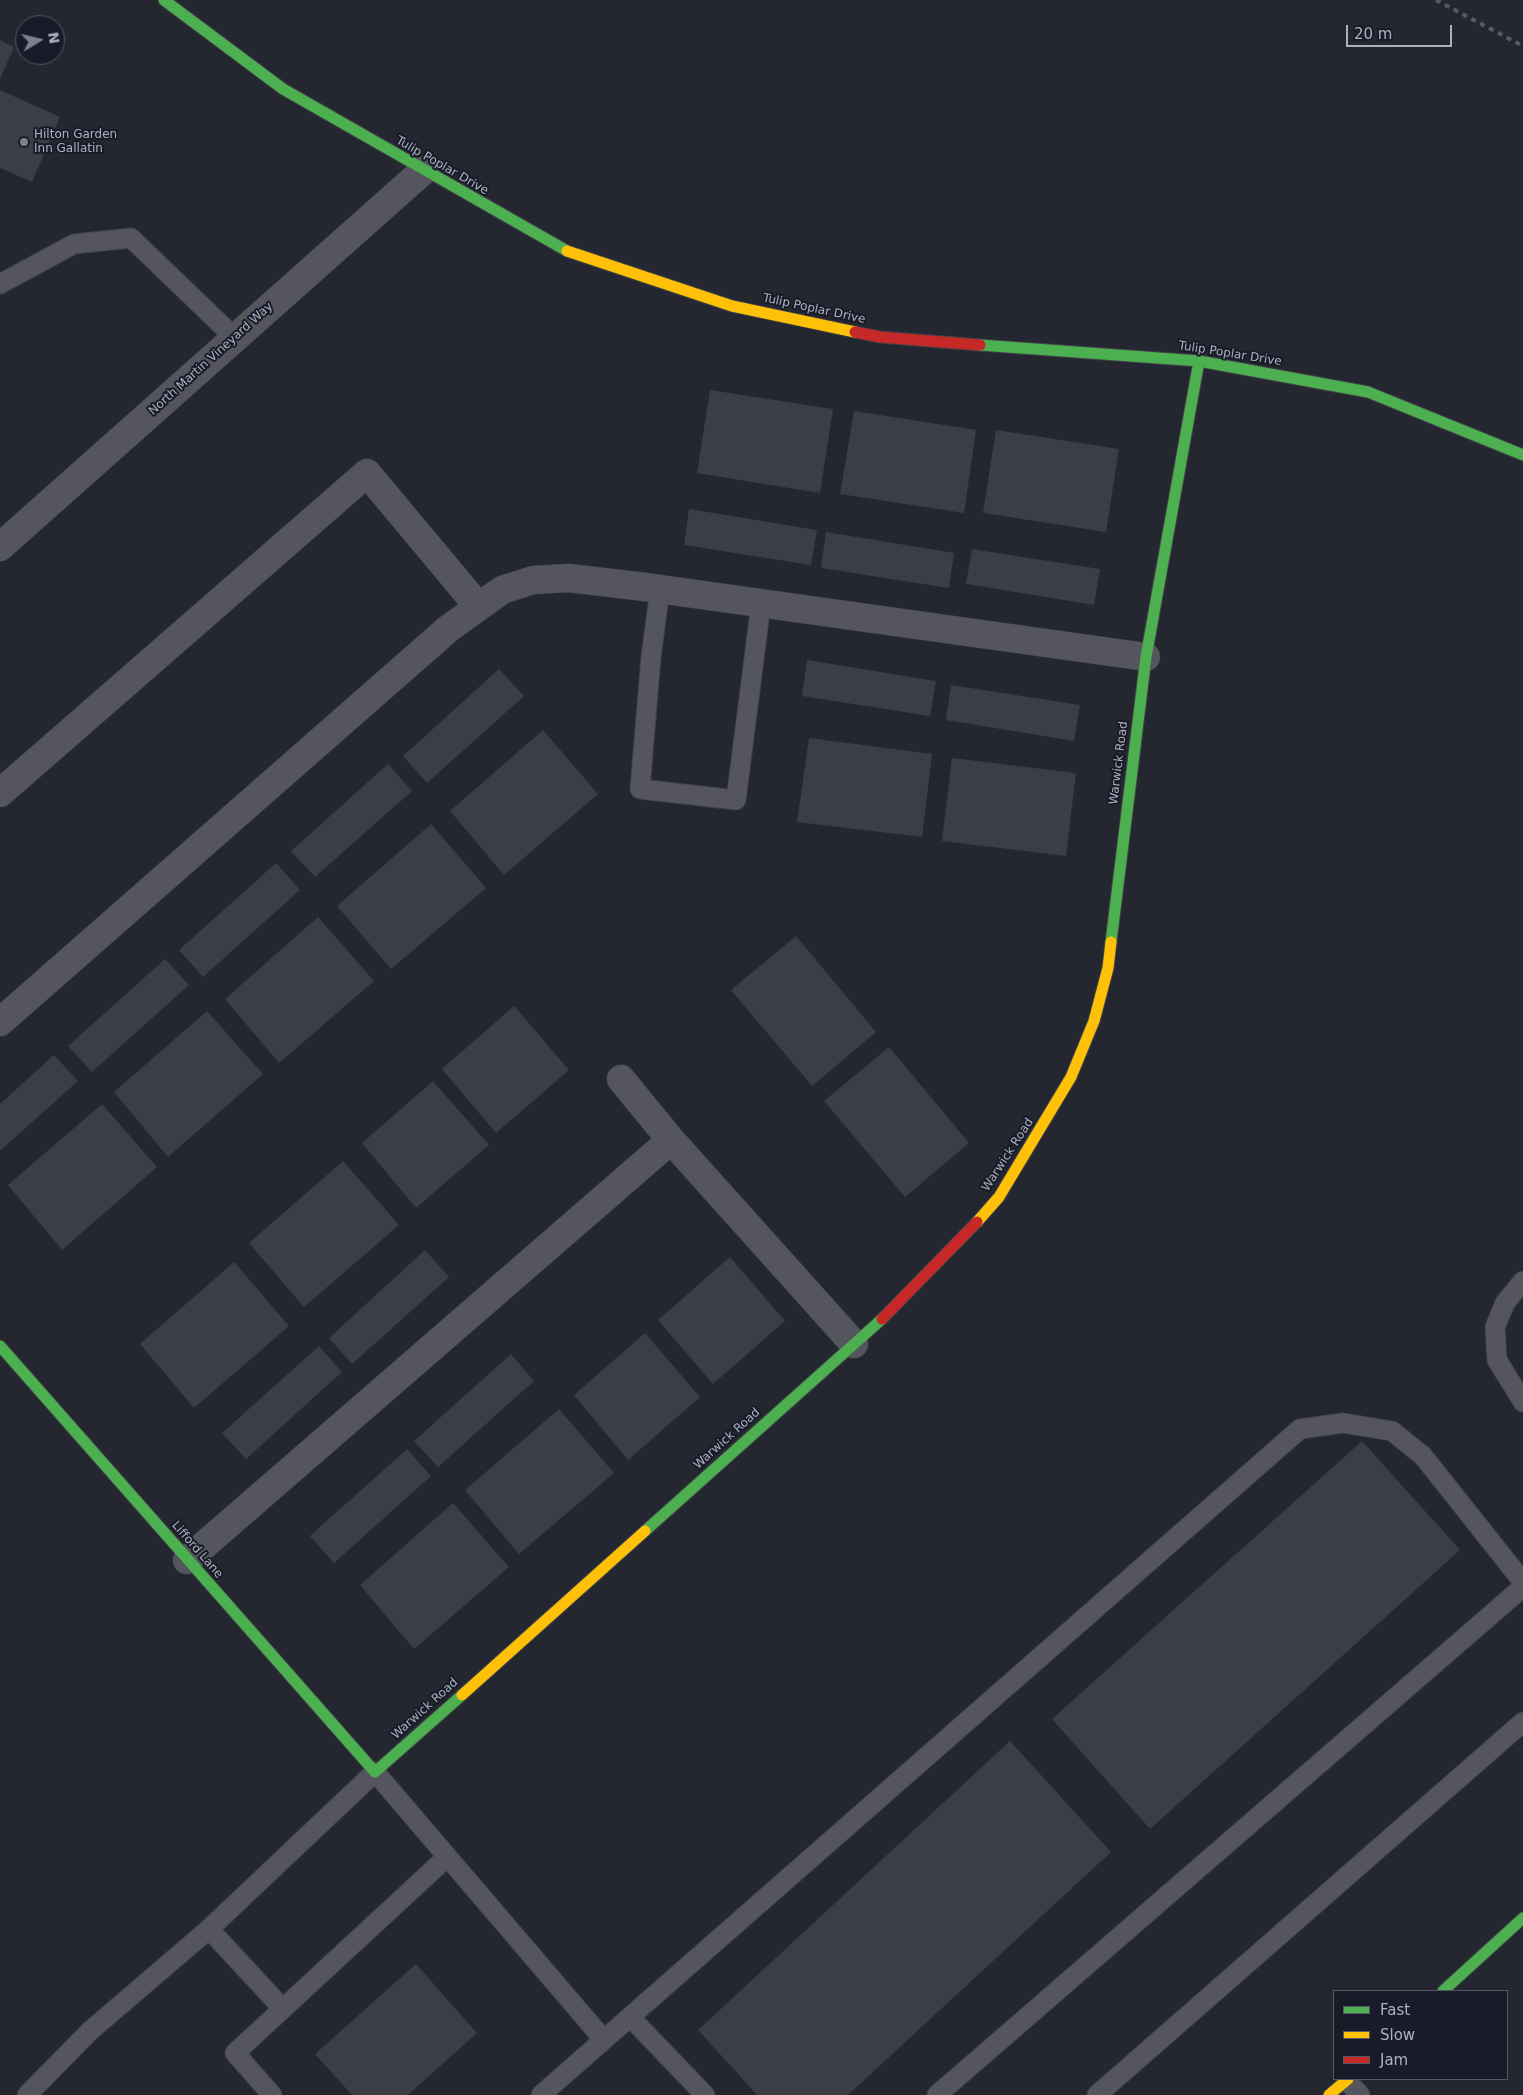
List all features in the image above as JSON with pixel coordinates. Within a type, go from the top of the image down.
[{"type":"street","name":"Tulip Poplar Drive","points":[[164,0],[283,89],[563,250],[732,306],[880,337],[1199,361],[1368,392],[1523,455]]},
{"type":"street","name":"North Martin Vineyard Way","points":[[0,547],[423,171]]},
{"type":"street","name":"Warwick Road","points":[[375,1772],[892,1309],[956,1244],[999,1196],[1071,1078],[1094,1021],[1108,968],[1146,657],[1199,361]]},
{"type":"street","points":[[0,793],[367,474],[478,606]]},
{"type":"street","points":[[0,1022],[425,648],[478,606],[502,590],[533,580],[570,578],[660,589],[1146,657]]},
{"type":"street","points":[[621,1079],[671,1140],[854,1344]]},
{"type":"street","points":[[188,1560],[671,1140]]},
{"type":"street","name":"Lifford Lane","points":[[0,1346],[375,1772]]},
{"type":"street","points":[[1444,1990],[1523,1918]]},
{"type":"street","points":[[1329,2095],[1346,2080]]},
{"type":"lane","points":[[0,284],[74,244],[131,238],[235,338]]},
{"type":"lane","points":[[660,589],[651,657],[640,789],[736,800],[760,604]]},
{"type":"lane","points":[[1523,1281],[1506,1303],[1495,1327],[1497,1360],[1523,1402]]},
{"type":"lane","points":[[541,2095],[1300,1429],[1344,1423],[1392,1432],[1423,1456],[1523,1582]]},
{"type":"lane","points":[[937,2095],[1523,1587]]},
{"type":"lane","points":[[1097,2095],[1523,1722]]},
{"type":"lane","points":[[27,2095],[90,2031],[209,1929],[375,1772],[604,2040]]},
{"type":"lane","points":[[272,2095],[235,2053],[447,1857]]},
{"type":"lane","points":[[209,1929],[283,2009]]},
{"type":"lane","points":[[630,2017],[705,2095]]},
{"type":"lane","points":[[1348,2080],[1360,2095]]},
{"type":"building","points":[[0,40],[14,47],[0,79]]},
{"type":"building","name":"Hilton Garden Inn Gallatin","points":[[0,90],[60,117],[32,182],[0,168]]},
{"type":"building","points":[[710,390],[833,409],[820,493],[697,473]]},
{"type":"building","points":[[854,411],[976,430],[964,513],[840,494]]},
{"type":"building","points":[[996,430],[1119,449],[1106,532],[983,513]]},
{"type":"building","points":[[689,509],[817,530],[811,565],[684,545]]},
{"type":"building","points":[[826,532],[954,553],[949,588],[821,568]]},
{"type":"building","points":[[972,549],[1100,569],[1094,605],[966,584]]},
{"type":"building","points":[[807,660],[936,681],[930,716],[802,696]]},
{"type":"building","points":[[499,669],[524,696],[427,783],[403,756]]},
{"type":"building","points":[[951,685],[1080,705],[1074,741],[946,720]]},
{"type":"building","points":[[543,730],[598,794],[504,875],[450,811]]},
{"type":"building","points":[[809,738],[932,754],[922,837],[797,822]]},
{"type":"building","points":[[952,758],[1076,773],[1066,856],[942,841]]},
{"type":"building","points":[[388,764],[412,791],[315,877],[291,851]]},
{"type":"building","points":[[431,824],[486,888],[391,969],[337,906]]},
{"type":"building","points":[[276,863],[300,890],[203,977],[179,950]]},
{"type":"building","points":[[318,917],[374,981],[279,1063],[225,999]]},
{"type":"building","points":[[796,936],[876,1032],[812,1086],[731,990]]},
{"type":"building","points":[[165,959],[189,985],[92,1072],[68,1046]]},
{"type":"building","points":[[514,1006],[569,1070],[496,1133],[442,1069]]},
{"type":"building","points":[[207,1011],[263,1074],[168,1157],[114,1092]]},
{"type":"building","points":[[889,1047],[969,1143],[905,1197],[824,1101]]},
{"type":"building","points":[[54,1055],[78,1081],[0,1151],[0,1104]]},
{"type":"building","points":[[433,1081],[489,1145],[416,1208],[362,1143]]},
{"type":"building","points":[[102,1104],[157,1167],[62,1250],[8,1185]]},
{"type":"building","points":[[343,1161],[399,1225],[304,1307],[249,1243]]},
{"type":"building","points":[[425,1250],[449,1277],[352,1364],[329,1338]]},
{"type":"building","points":[[730,1257],[785,1321],[713,1384],[658,1320]]},
{"type":"building","points":[[234,1262],[289,1326],[194,1408],[140,1344]]},
{"type":"building","points":[[645,1333],[700,1397],[628,1460],[574,1395]]},
{"type":"building","points":[[319,1346],[342,1372],[246,1459],[222,1433]]},
{"type":"building","points":[[511,1354],[534,1381],[438,1467],[414,1441]]},
{"type":"building","points":[[559,1409],[614,1473],[519,1554],[465,1490]]},
{"type":"building","points":[[1362,1441],[1460,1550],[1150,1829],[1052,1719]]},
{"type":"building","points":[[407,1449],[431,1476],[334,1563],[310,1536]]},
{"type":"building","points":[[453,1503],[509,1567],[414,1649],[360,1585]]},
{"type":"building","points":[[1010,1741],[1111,1852],[848,2095],[757,2095],[698,2030]]},
{"type":"building","points":[[416,1964],[477,2033],[408,2095],[352,2095],[315,2054]]},
{"type":"railway","points":[[1436,0],[1523,46]]},
{"type":"traffic: fast","points":[[164,0],[283,89],[567,251]]},
{"type":"traffic: fast","points":[[980,345],[1199,361],[1368,392],[1523,455]]},
{"type":"traffic: fast","points":[[1111,942],[1146,657],[1199,361]]},
{"type":"traffic: fast","points":[[645,1531],[882,1319]]},
{"type":"traffic: fast","points":[[0,1346],[375,1772],[462,1695]]},
{"type":"traffic: fast","points":[[1444,1990],[1523,1918]]},
{"type":"traffic: slow","points":[[567,251],[732,306],[855,332]]},
{"type":"traffic: slow","points":[[977,1222],[999,1197],[1071,1077],[1094,1021],[1108,968],[1111,942]]},
{"type":"traffic: slow","points":[[462,1695],[645,1531]]},
{"type":"traffic: slow","points":[[1329,2095],[1347,2080]]},
{"type":"traffic: jam","points":[[855,332],[880,337],[980,345]]},
{"type":"traffic: jam","points":[[882,1319],[977,1222]]},
{"type":"place","name":"Hilton Garden Inn Gallatin","points":[[24,142]]}]
